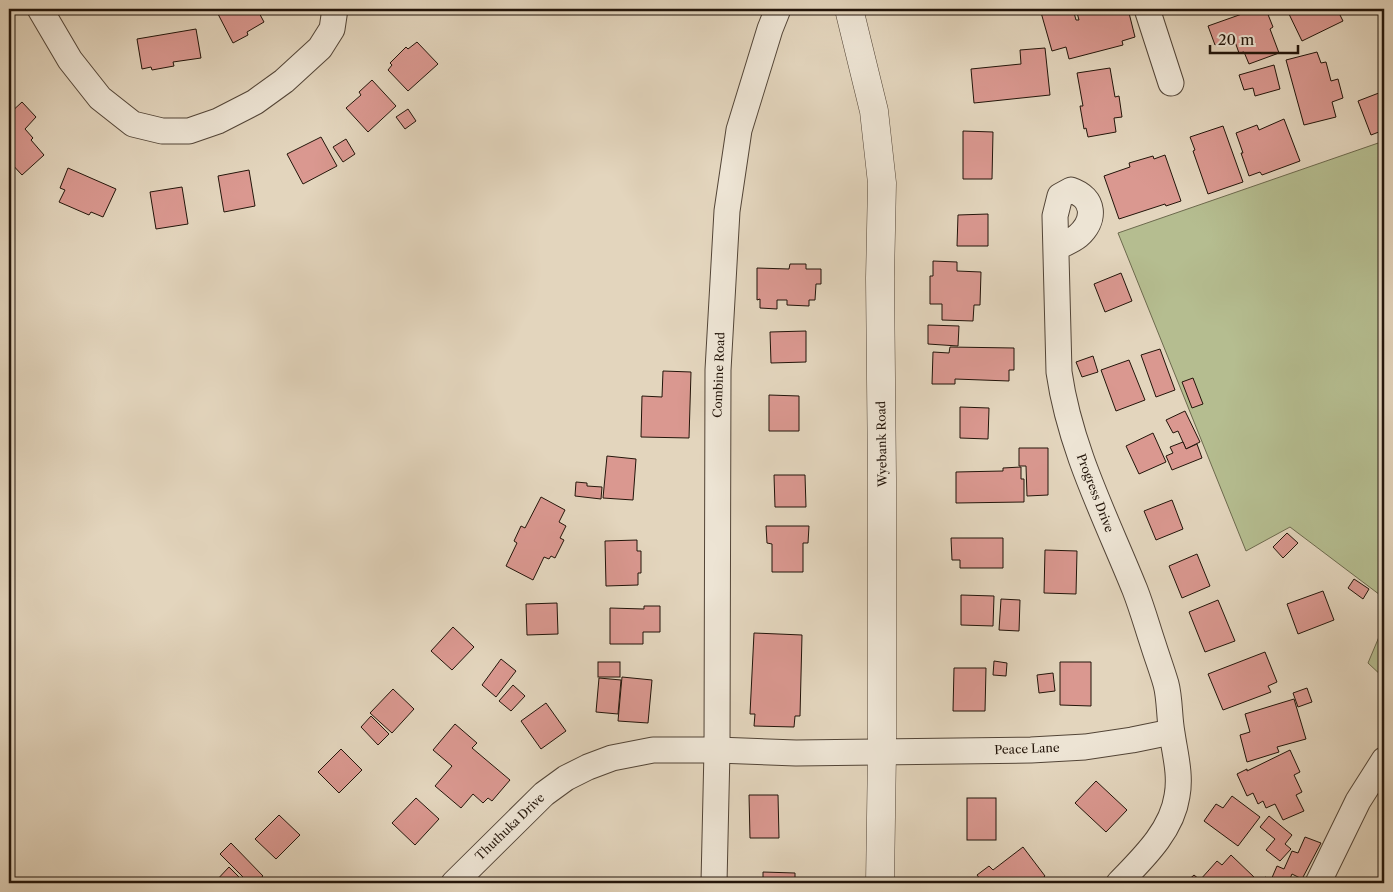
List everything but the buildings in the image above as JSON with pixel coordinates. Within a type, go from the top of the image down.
[{"type":"street","points":[[40,9],[70,60],[100,98],[132,124],[162,130],[189,131],[218,121],[255,102],[284,81],[320,48],[332,29],[335,9]]},
{"type":"street","name":"Combine Road","points":[[717,750],[718,370],[727,211],[739,130],[778,9]]},
{"type":"street","name":"Wyebank Road","points":[[849,9],[874,111],[882,182],[880,278],[882,479],[880,883]]},
{"type":"street","points":[[1147,9],[1171,83]]},
{"type":"street","name":"Progress Drive","points":[[1056,248],[1059,372],[1068,420],[1098,504],[1135,591],[1166,684],[1171,732],[1179,772],[1177,797],[1171,817],[1162,833],[1143,858],[1119,883]]},
{"type":"street","name":"Peace Lane","points":[[882,752],[1031,750],[1086,747],[1171,732]]},
{"type":"street","name":"Thuthuka Drive","points":[[454,883],[544,794],[566,778],[612,758],[652,750],[796,753],[882,752]]},
{"type":"street","points":[[714,883],[717,750]]},
{"type":"street","points":[[1318,883],[1358,801],[1384,760]]},
{"type":"green space","points":[[1384,141],[1384,598],[1290,527],[1246,551],[1118,233]]},
{"type":"green space","points":[[1384,625],[1384,678],[1368,663]]}]
